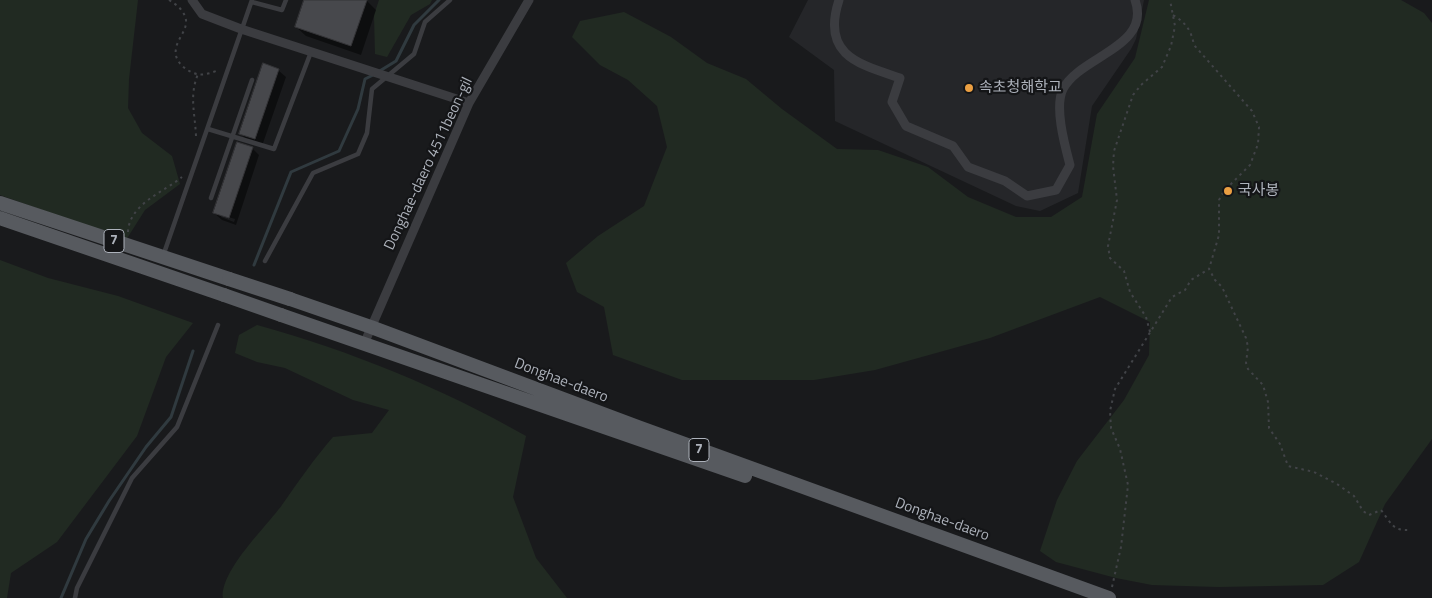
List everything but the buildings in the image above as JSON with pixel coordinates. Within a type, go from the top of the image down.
[{"type":"main road","name":"Donghae-daero","points":[[0,203],[371,326],[638,428],[1110,593]]},
{"type":"main road","name":"Donghae-daero","points":[[0,218],[704,462],[1085,598]]},
{"type":"street","points":[[192,0],[202,14],[241,29],[469,103]]},
{"type":"street","name":"Donghae-daero 4511beon-gil","points":[[364,344],[469,103],[529,0]]},
{"type":"street","points":[[839,0],[834,15],[837,44],[856,63],[900,78],[892,102],[906,126],[953,146],[968,167],[1005,181],[1027,196],[1056,190],[1070,165],[1060,122],[1062,90],[1078,70],[1126,41],[1136,23],[1135,0]]},
{"type":"lane","points":[[163,258],[252,1],[282,10],[286,0]]},
{"type":"lane","points":[[265,261],[313,173],[358,154],[367,133],[372,89],[414,54],[425,22],[450,0]]},
{"type":"lane","points":[[208,129],[274,149],[310,52]]},
{"type":"lane","points":[[211,198],[252,80]]},
{"type":"lane","points":[[76,598],[77,588],[132,478],[178,427],[218,325]]},
{"type":"path","points":[[169,0],[180,8],[186,20],[185,28],[176,48],[178,60],[187,70],[198,74],[210,73],[230,65]]},
{"type":"path","points":[[1150,332],[1146,317],[1130,292],[1124,271],[1110,258],[1109,242],[1117,200],[1113,166],[1114,151],[1133,95],[1141,85],[1162,67],[1171,46],[1174,26],[1170,0]]},
{"type":"path","points":[[1110,593],[1121,547],[1128,485],[1120,449],[1111,428],[1110,411],[1115,389],[1150,332],[1158,323],[1172,297],[1185,290],[1191,280],[1209,269],[1219,234],[1219,200],[1224,191],[1252,160],[1258,144],[1259,128],[1252,111],[1194,45],[1192,35],[1184,22],[1173,15]]},
{"type":"path","points":[[196,140],[192,87],[198,74]]},
{"type":"path","points":[[131,247],[128,228],[136,211],[184,175]]},
{"type":"path","points":[[1209,269],[1215,280],[1222,287],[1246,338],[1248,347],[1246,363],[1248,369],[1263,385],[1268,402],[1270,428],[1283,450],[1288,466],[1314,472],[1332,481],[1354,496],[1362,510],[1369,515],[1382,510],[1395,529],[1400,531],[1411,530]]},
{"type":"shaded area","points":[[0,0],[138,0],[129,79],[128,108],[142,133],[172,156],[180,184],[145,210],[126,240],[0,195]]},
{"type":"shaded area","points":[[379,0],[432,0],[430,4],[411,15],[387,57],[375,54],[374,15]]},
{"type":"shaded area","name":"속초청해학교","points":[[808,0],[1144,0],[1136,39],[1092,106],[1078,193],[1040,211],[1016,206],[835,121],[834,70],[789,37]]},
{"type":"shaded area","points":[[1149,0],[1401,0],[1424,13],[1432,23],[1432,439],[1385,504],[1359,562],[1323,585],[1218,587],[1152,585],[1116,578],[1056,562],[1040,551],[1057,500],[1077,461],[1124,400],[1149,355],[1150,322],[1100,297],[990,338],[875,370],[814,380],[682,380],[613,355],[604,307],[577,292],[566,263],[598,236],[644,206],[667,147],[657,106],[628,80],[600,65],[572,37],[580,21],[624,12],[671,37],[707,63],[746,79],[782,109],[837,149],[878,150],[928,167],[968,197],[1016,217],[1051,217],[1082,197],[1097,114],[1135,58]]},
{"type":"shaded area","points":[[0,260],[48,278],[118,296],[193,323],[166,357],[137,436],[57,542],[11,573],[7,598],[0,598]]},
{"type":"shaded area","points":[[257,325],[292,335],[395,372],[462,402],[526,436],[513,497],[536,558],[567,598],[223,598],[224,587],[236,563],[333,437],[372,433],[389,410],[353,400],[285,368],[257,362],[235,353],[239,335]]},
{"type":"waterway","points":[[378,72],[396,61],[414,25],[439,0]]},
{"type":"waterway","points":[[254,265],[291,172],[339,151],[358,109],[365,79],[373,75]]},
{"type":"waterway","points":[[61,598],[86,539],[109,501],[146,447],[171,417],[193,351]]},
{"type":"place","name":"속초청해학교","points":[[969,88]]},
{"type":"place","name":"국사봉","points":[[1228,191]]}]
